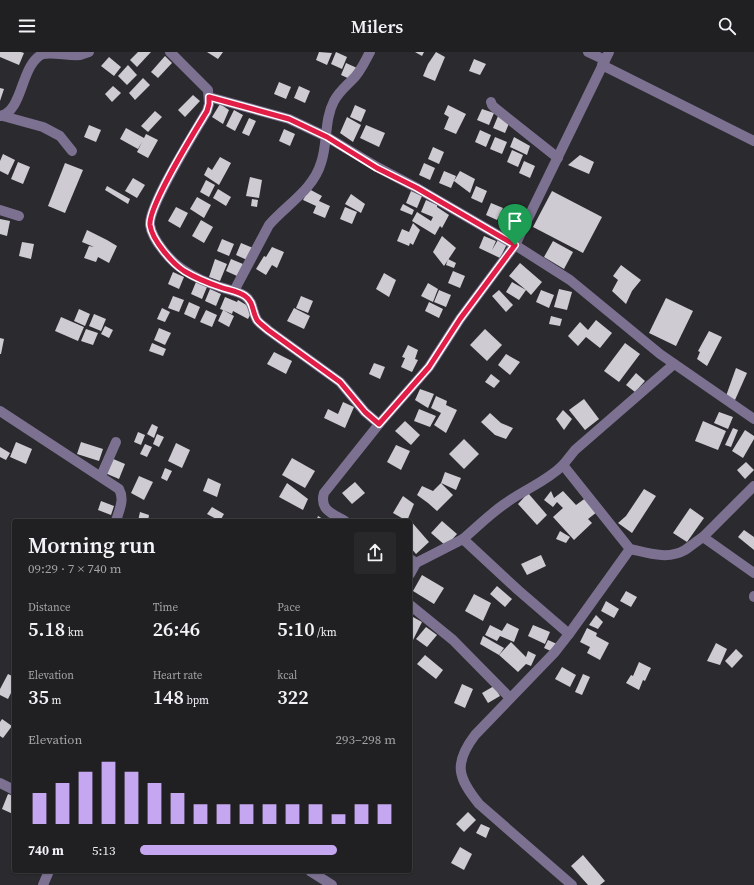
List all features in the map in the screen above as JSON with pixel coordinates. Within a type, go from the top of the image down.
[{"type":"street","points":[[2,116],[10,110],[16,100],[28,70],[40,53],[48,52],[80,55],[89,52]]},
{"type":"street","points":[[170,52],[208,90],[209,104],[207,111],[164,186],[153,210],[150,224],[154,236],[176,265],[204,280],[234,291],[250,301],[259,322],[340,382],[365,412],[379,424]]},
{"type":"street","points":[[234,291],[268,225],[276,216],[301,195],[314,178],[322,163],[327,137],[329,113],[334,101],[342,88],[358,73],[370,52]]},
{"type":"street","points":[[588,52],[605,59],[754,141]]},
{"type":"street","points":[[342,519],[327,510],[322,499],[324,493],[379,424],[429,367],[460,319],[515,245],[605,59]]},
{"type":"street","points":[[209,97],[289,119],[327,137],[377,168],[417,188],[515,245],[570,280],[660,354],[754,419]]},
{"type":"street","points":[[491,102],[495,108],[558,158]]},
{"type":"street","points":[[2,116],[43,128],[60,136],[72,151]]},
{"type":"street","points":[[0,210],[19,216]]},
{"type":"street","points":[[413,561],[440,552],[463,539],[506,502],[545,481],[563,465],[581,445],[674,364]]},
{"type":"street","points":[[0,411],[119,489],[122,494],[122,502],[117,519]]},
{"type":"street","points":[[101,476],[116,442]]},
{"type":"street","points":[[563,465],[630,550],[666,556],[685,550],[702,537],[754,486]]},
{"type":"street","points":[[702,537],[754,573]]},
{"type":"street","points":[[463,539],[518,590],[569,634]]},
{"type":"street","points":[[572,885],[479,804],[468,789],[460,765],[467,745],[555,652],[630,550]]},
{"type":"street","points":[[412,608],[454,640],[510,698]]},
{"type":"street","points":[[0,783],[12,789]]},
{"type":"street","points":[[43,885],[48,873]]},
{"type":"street","points":[[313,873],[332,885]]},
{"type":"building","points":[[0,52],[24,53],[19,65],[0,57]]},
{"type":"building","points":[[138,52],[151,52],[137,67],[130,60]]},
{"type":"building","points":[[207,52],[223,52],[218,59]]},
{"type":"building","points":[[319,52],[332,53],[327,65],[316,60]]},
{"type":"building","points":[[336,52],[347,57],[342,69],[331,64]]},
{"type":"building","points":[[415,52],[424,52],[422,56]]},
{"type":"building","points":[[436,52],[445,57],[435,81],[423,76],[428,64]]},
{"type":"building","points":[[165,56],[172,63],[158,78],[151,72]]},
{"type":"building","points":[[109,57],[121,67],[114,76],[101,66]]},
{"type":"building","points":[[474,59],[486,64],[480,75],[469,71]]},
{"type":"building","points":[[346,63],[357,68],[352,80],[341,75]]},
{"type":"building","points":[[128,65],[137,75],[127,85],[118,76]]},
{"type":"building","points":[[143,78],[150,85],[135,100],[129,93]]},
{"type":"building","points":[[279,82],[291,87],[286,99],[274,94]]},
{"type":"building","points":[[113,86],[121,93],[112,102],[105,94]]},
{"type":"building","points":[[299,86],[310,91],[305,103],[294,98]]},
{"type":"building","points":[[0,88],[4,89],[0,101]]},
{"type":"building","points":[[193,95],[200,101],[185,117],[178,110]]},
{"type":"building","points":[[220,104],[229,110],[223,124],[212,117]]},
{"type":"building","points":[[355,105],[366,110],[361,122],[350,117]]},
{"type":"building","points":[[448,105],[466,114],[456,134],[444,129],[449,117],[444,114]]},
{"type":"building","points":[[482,109],[494,113],[489,125],[477,120]]},
{"type":"building","points":[[234,110],[243,115],[235,131],[226,126]]},
{"type":"building","points":[[155,111],[162,117],[148,132],[141,126]]},
{"type":"building","points":[[498,116],[510,121],[505,133],[493,128]]},
{"type":"building","points":[[347,117],[361,125],[353,142],[340,133]]},
{"type":"building","points":[[249,118],[256,121],[249,136],[242,133]]},
{"type":"building","points":[[89,125],[101,130],[96,142],[84,137]]},
{"type":"building","points":[[366,125],[385,133],[379,147],[360,138]]},
{"type":"building","points":[[126,128],[144,138],[146,134],[158,140],[148,158],[137,152],[142,142],[138,149],[120,139]]},
{"type":"building","points":[[284,129],[295,134],[290,146],[279,141]]},
{"type":"building","points":[[480,130],[491,135],[486,147],[475,142]]},
{"type":"building","points":[[495,137],[507,142],[502,154],[490,149]]},
{"type":"building","points":[[514,137],[530,146],[527,155],[510,147]]},
{"type":"building","points":[[433,147],[444,152],[439,164],[428,159]]},
{"type":"building","points":[[512,150],[523,155],[518,167],[507,162]]},
{"type":"building","points":[[3,154],[15,160],[8,175],[0,171],[0,161]]},
{"type":"building","points":[[580,155],[594,162],[589,174],[568,165]]},
{"type":"building","points":[[220,157],[231,163],[219,185],[204,175],[208,167],[212,170]]},
{"type":"building","points":[[524,161],[535,166],[530,178],[519,173]]},
{"type":"building","points":[[18,162],[30,167],[23,184],[11,179]]},
{"type":"building","points":[[65,163],[83,170],[65,213],[48,206]]},
{"type":"building","points":[[424,163],[435,168],[430,180],[419,175]]},
{"type":"building","points":[[444,171],[456,176],[451,188],[439,183]]},
{"type":"building","points":[[460,171],[475,179],[470,193],[454,181]]},
{"type":"building","points":[[250,177],[262,180],[259,198],[246,196]]},
{"type":"building","points":[[133,178],[145,185],[137,198],[125,191]]},
{"type":"building","points":[[206,180],[215,185],[209,197],[200,192]]},
{"type":"building","points":[[107,186],[130,199],[128,204],[105,190]]},
{"type":"building","points":[[476,186],[487,191],[482,203],[471,198]]},
{"type":"building","points":[[218,189],[231,197],[226,206],[213,198]]},
{"type":"building","points":[[309,189],[322,196],[319,201],[330,206],[325,218],[313,213],[316,206],[303,200]]},
{"type":"building","points":[[411,191],[422,196],[417,208],[406,203]]},
{"type":"building","points":[[552,191],[602,217],[583,253],[533,227]]},
{"type":"building","points":[[351,194],[365,204],[361,213],[345,204]]},
{"type":"building","points":[[197,197],[211,205],[204,218],[190,209]]},
{"type":"building","points":[[252,199],[258,200],[257,207],[251,206]]},
{"type":"building","points":[[426,200],[437,205],[437,207],[449,215],[442,228],[440,226],[435,235],[412,221],[417,212],[431,221],[433,217],[421,212]]},
{"type":"building","points":[[491,203],[503,208],[497,220],[486,215]]},
{"type":"building","points":[[403,204],[414,210],[412,215],[400,210]]},
{"type":"building","points":[[176,207],[188,213],[180,228],[168,221]]},
{"type":"building","points":[[345,207],[357,212],[352,224],[340,219]]},
{"type":"building","points":[[0,219],[10,221],[7,236],[0,234]]},
{"type":"building","points":[[201,220],[213,227],[204,243],[192,236]]},
{"type":"building","points":[[413,223],[420,230],[413,245],[410,243],[409,246],[397,241],[402,229],[409,232]]},
{"type":"building","points":[[87,230],[117,246],[109,263],[98,257],[96,262],[84,258],[89,246],[94,247],[82,242]]},
{"type":"building","points":[[442,236],[456,248],[444,266],[433,252]]},
{"type":"building","points":[[484,236],[496,241],[492,250],[499,238],[507,244],[500,258],[479,248]]},
{"type":"building","points":[[222,239],[234,244],[229,256],[217,251]]},
{"type":"building","points":[[553,241],[573,252],[564,269],[544,257]]},
{"type":"building","points":[[22,242],[34,244],[31,259],[19,256]]},
{"type":"building","points":[[241,243],[253,248],[247,260],[236,255]]},
{"type":"building","points":[[272,247],[284,252],[277,268],[272,265],[266,275],[256,269]]},
{"type":"building","points":[[215,259],[227,264],[220,281],[209,277]]},
{"type":"building","points":[[231,259],[243,264],[237,276],[226,271]]},
{"type":"building","points":[[448,259],[456,263],[454,268],[446,265]]},
{"type":"building","points":[[520,263],[542,282],[531,295],[509,276]]},
{"type":"building","points":[[621,265],[641,280],[632,291],[626,304],[612,291],[618,280],[613,276]]},
{"type":"building","points":[[453,271],[465,276],[460,288],[448,283]]},
{"type":"building","points":[[173,272],[184,277],[179,289],[168,284]]},
{"type":"building","points":[[384,273],[396,280],[389,297],[376,289]]},
{"type":"building","points":[[196,282],[207,287],[202,299],[191,294]]},
{"type":"building","points":[[512,282],[526,290],[519,300],[506,292]]},
{"type":"building","points":[[428,283],[438,289],[433,302],[421,296]]},
{"type":"building","points":[[210,289],[221,294],[216,306],[205,301]]},
{"type":"building","points":[[559,289],[572,292],[567,310],[554,307]]},
{"type":"building","points":[[439,290],[451,295],[446,307],[434,302]]},
{"type":"building","points":[[499,290],[513,305],[506,312],[492,296]]},
{"type":"building","points":[[541,290],[554,295],[549,308],[536,302]]},
{"type":"building","points":[[173,296],[184,300],[179,312],[168,308]]},
{"type":"building","points":[[301,296],[313,301],[308,313],[296,308]]},
{"type":"building","points":[[225,297],[237,302],[238,300],[253,309],[248,319],[233,311],[232,314],[220,309]]},
{"type":"building","points":[[666,298],[693,311],[676,346],[649,333]]},
{"type":"building","points":[[189,302],[200,307],[195,319],[184,314]]},
{"type":"building","points":[[429,302],[443,309],[439,318],[425,311]]},
{"type":"building","points":[[162,308],[170,312],[165,322],[157,319]]},
{"type":"building","points":[[294,308],[310,316],[304,329],[287,321]]},
{"type":"building","points":[[79,309],[90,314],[85,326],[74,321]]},
{"type":"building","points":[[206,310],[217,315],[212,327],[200,322]]},
{"type":"building","points":[[223,310],[234,316],[229,327],[218,321]]},
{"type":"building","points":[[94,314],[106,319],[101,331],[89,326]]},
{"type":"building","points":[[551,316],[562,319],[560,326],[549,324]]},
{"type":"building","points":[[61,317],[84,327],[78,341],[55,331]]},
{"type":"building","points":[[596,320],[612,333],[600,348],[586,337],[578,346],[568,336],[580,322],[588,330]]},
{"type":"building","points":[[105,326],[113,330],[109,338],[101,334]]},
{"type":"building","points":[[159,328],[171,333],[165,345],[154,340]]},
{"type":"building","points":[[86,329],[98,333],[93,345],[81,341]]},
{"type":"building","points":[[485,329],[502,345],[487,361],[470,345]]},
{"type":"building","points":[[709,331],[722,337],[707,366],[697,359],[700,352],[698,351]]},
{"type":"building","points":[[0,338],[4,339],[1,354],[0,354]]},
{"type":"building","points":[[152,343],[166,349],[163,356],[149,351]]},
{"type":"building","points":[[625,343],[640,354],[619,382],[604,371]]},
{"type":"building","points":[[408,345],[418,350],[415,359],[418,360],[412,372],[401,367],[405,358],[402,357]]},
{"type":"building","points":[[274,352],[292,361],[286,374],[267,364]]},
{"type":"building","points":[[506,354],[520,362],[510,375],[498,365]]},
{"type":"building","points":[[374,363],[385,367],[380,379],[369,374]]},
{"type":"building","points":[[736,368],[747,373],[735,400],[726,396]]},
{"type":"building","points":[[636,373],[645,381],[635,392],[626,385]]},
{"type":"building","points":[[491,374],[500,381],[494,388],[485,382]]},
{"type":"building","points":[[420,389],[434,394],[428,408],[415,400]]},
{"type":"building","points":[[436,396],[447,401],[446,405],[457,410],[446,433],[434,425],[441,413],[431,408]]},
{"type":"building","points":[[584,399],[599,419],[585,430],[569,410]]},
{"type":"building","points":[[343,402],[354,407],[345,428],[324,418],[328,409],[338,414]]},
{"type":"building","points":[[419,409],[436,416],[430,427],[414,421]]},
{"type":"building","points":[[563,410],[572,419],[564,430],[556,419]]},
{"type":"building","points":[[719,412],[733,417],[728,429],[714,423]]},
{"type":"building","points":[[490,413],[501,423],[513,428],[506,439],[495,435],[481,422]]},
{"type":"building","points":[[405,421],[420,435],[411,445],[395,431]]},
{"type":"building","points":[[703,421],[726,431],[718,450],[695,441]]},
{"type":"building","points":[[152,424],[158,427],[154,438],[147,434]]},
{"type":"building","points":[[733,428],[738,430],[731,447],[725,445]]},
{"type":"building","points":[[745,430],[754,436],[754,439],[743,458],[732,451]]},
{"type":"building","points":[[138,432],[145,435],[141,445],[134,442]]},
{"type":"building","points":[[157,434],[164,437],[159,447],[153,444]]},
{"type":"building","points":[[464,439],[479,454],[464,469],[449,454]]},
{"type":"building","points":[[16,442],[32,449],[26,464],[10,457]]},
{"type":"building","points":[[81,442],[103,449],[99,461],[77,454]]},
{"type":"building","points":[[176,443],[190,450],[182,468],[168,461]]},
{"type":"building","points":[[145,444],[152,447],[147,457],[140,454]]},
{"type":"building","points":[[396,445],[410,451],[401,470],[387,462]]},
{"type":"building","points":[[0,447],[10,453],[6,460],[0,457]]},
{"type":"building","points":[[111,458],[125,464],[119,479],[105,473]]},
{"type":"building","points":[[292,458],[315,471],[305,488],[282,475]]},
{"type":"building","points":[[746,462],[754,470],[745,479],[737,470]]},
{"type":"building","points":[[165,468],[172,471],[167,481],[161,478]]},
{"type":"building","points":[[445,472],[461,478],[456,490],[441,483]]},
{"type":"building","points":[[139,476],[153,482],[144,500],[131,493]]},
{"type":"building","points":[[208,478],[221,484],[217,497],[203,491]]},
{"type":"building","points":[[355,482],[365,493],[352,504],[342,493]]},
{"type":"building","points":[[287,483],[308,499],[303,510],[279,497]]},
{"type":"building","points":[[441,483],[453,495],[437,511],[417,495],[422,486],[433,491]]},
{"type":"building","points":[[644,489],[656,496],[632,533],[618,523],[626,516]]},
{"type":"building","points":[[551,491],[554,498],[563,491],[576,505],[587,497],[597,512],[588,519],[592,523],[574,540],[553,517],[563,508],[557,502],[553,507],[544,500]]},
{"type":"building","points":[[528,493],[547,515],[537,525],[518,504]]},
{"type":"building","points":[[403,496],[414,504],[408,519],[404,519],[393,513]]},
{"type":"building","points":[[101,501],[114,506],[111,515],[98,510]]},
{"type":"building","points":[[212,507],[224,514],[221,519],[216,519],[207,514]]},
{"type":"building","points":[[690,508],[704,518],[687,542],[673,533]]},
{"type":"building","points":[[140,512],[149,515],[148,519],[138,519]]},
{"type":"building","points":[[442,521],[457,534],[446,546],[431,533]]},
{"type":"building","points":[[412,522],[429,542],[416,554],[412,549]]},
{"type":"building","points":[[744,530],[754,537],[754,550],[738,537]]},
{"type":"building","points":[[560,531],[570,537],[566,543],[556,539]]},
{"type":"building","points":[[541,555],[546,566],[527,575],[521,564]]},
{"type":"building","points":[[422,575],[444,588],[434,604],[413,591]]},
{"type":"building","points":[[497,586],[512,599],[505,607],[490,594]]},
{"type":"building","points":[[626,591],[637,597],[631,607],[620,601]]},
{"type":"building","points":[[474,594],[491,603],[483,621],[465,611]]},
{"type":"building","points":[[606,601],[619,609],[614,618],[601,611]]},
{"type":"building","points":[[596,615],[603,622],[598,629],[589,625]]},
{"type":"building","points":[[413,617],[422,622],[413,640],[412,639]]},
{"type":"building","points":[[507,623],[519,629],[514,642],[500,636],[497,641],[485,635],[490,625],[502,631]]},
{"type":"building","points":[[533,625],[550,632],[545,644],[528,636]]},
{"type":"building","points":[[426,627],[437,635],[427,647],[416,639]]},
{"type":"building","points":[[587,628],[597,633],[596,636],[609,643],[600,660],[587,653],[590,647],[580,642]]},
{"type":"building","points":[[483,636],[504,648],[499,655],[480,644]]},
{"type":"building","points":[[548,640],[557,644],[553,652],[544,648]]},
{"type":"building","points":[[511,642],[526,657],[528,651],[536,655],[531,666],[526,664],[518,672],[499,655]]},
{"type":"building","points":[[716,643],[727,649],[720,665],[707,661]]},
{"type":"building","points":[[736,649],[743,656],[732,668],[725,661]]},
{"type":"building","points":[[425,655],[443,670],[436,679],[417,664]]},
{"type":"building","points":[[639,662],[651,668],[645,681],[643,680],[639,690],[626,683],[631,675],[633,676]]},
{"type":"building","points":[[562,667],[576,675],[570,687],[555,679]]},
{"type":"building","points":[[8,674],[12,676],[12,691],[8,699],[0,695],[0,689]]},
{"type":"building","points":[[583,674],[590,677],[582,695],[575,692]]},
{"type":"building","points":[[462,684],[473,689],[465,708],[454,703]]},
{"type":"building","points":[[494,686],[500,696],[488,703],[482,693]]},
{"type":"building","points":[[2,719],[12,726],[3,738],[0,736],[0,722]]},
{"type":"building","points":[[8,794],[12,795],[12,814],[2,809]]},
{"type":"building","points":[[468,812],[476,820],[464,832],[456,824]]},
{"type":"building","points":[[481,824],[490,828],[486,838],[476,833]]},
{"type":"building","points":[[460,847],[472,854],[464,870],[451,863]]},
{"type":"building","points":[[583,855],[605,881],[600,885],[588,885],[571,866]]},
{"type":"route","points":[[209,97],[289,119],[327,137],[377,168],[417,188],[515,245],[460,319],[429,367],[379,424],[365,412],[340,382],[259,322],[256,318],[253,306],[244,296],[204,280],[176,265],[154,236],[150,224],[153,210],[167,181],[207,111],[209,97]]}]
